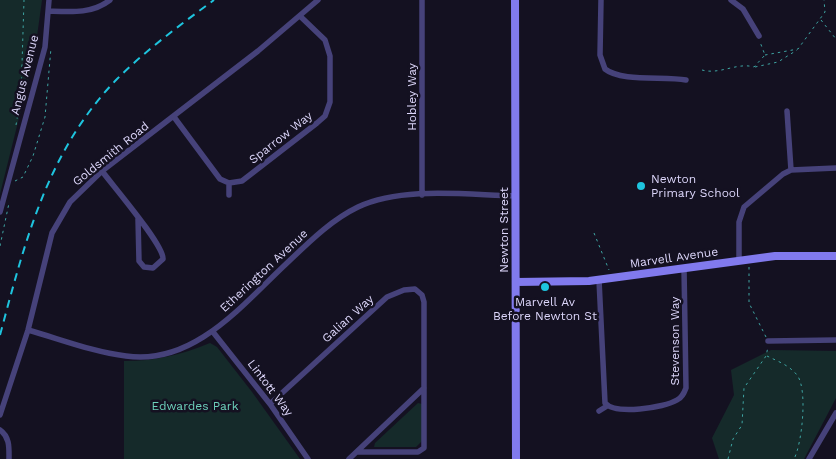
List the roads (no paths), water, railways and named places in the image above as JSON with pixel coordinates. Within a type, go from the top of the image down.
[{"type":"street","name":"Angus Avenue","points":[[0,212],[45,42],[49,0]]},
{"type":"street","points":[[49,11],[79,12],[93,9],[110,0]]},
{"type":"street","name":"Goldsmith Road","points":[[0,415],[28,330],[56,224],[70,202],[102,172],[301,16],[318,0]]},
{"type":"street","name":"Hobley Way","points":[[422,0],[422,195]]},
{"type":"street","name":"Newton Street","points":[[515,0],[516,459]]},
{"type":"street","points":[[601,0],[600,55],[605,69],[618,76],[668,77],[686,80]]},
{"type":"street","points":[[731,0],[743,9],[759,36]]},
{"type":"street","name":"Sparrow Way","points":[[228,184],[242,181],[317,123],[329,110],[331,69],[328,44],[301,16]]},
{"type":"street","points":[[787,112],[791,170]]},
{"type":"street","points":[[174,117],[220,179],[228,184],[229,195]]},
{"type":"street","points":[[739,260],[740,214],[744,207],[783,174],[791,170],[836,168]]},
{"type":"street","points":[[102,172],[138,219],[163,253],[161,263],[153,268],[144,266],[139,261],[138,219]]},
{"type":"street","name":"Etherington Avenue","points":[[28,330],[114,354],[137,357],[176,351],[213,332],[333,222],[374,201],[422,195],[516,196]]},
{"type":"street","name":"Marvell Avenue","points":[[516,282],[599,280],[775,256],[836,256]]},
{"type":"street","name":"Stevenson Way","points":[[607,406],[619,409],[658,407],[677,400],[684,394],[687,382],[684,268]]},
{"type":"street","points":[[599,280],[603,398],[607,406],[599,411]]},
{"type":"street","name":"Galian Way","points":[[270,404],[380,302],[395,294],[411,289],[419,292],[424,302],[425,445],[422,450],[357,452]]},
{"type":"street","name":"Lintott Way","points":[[213,332],[270,404],[308,459]]},
{"type":"street","points":[[768,341],[836,340]]},
{"type":"street","points":[[349,459],[424,388]]},
{"type":"street","points":[[809,459],[836,413]]},
{"type":"street","points":[[0,430],[4,433],[9,443],[9,459]]},
{"type":"railway","points":[[0,335],[19,266],[42,199],[56,167],[73,136],[93,107],[128,68],[176,28],[214,0]]},
{"type":"place","name":"Newton Primary School","points":[[641,186]]},
{"type":"place","name":"Marvell Av Before Newton St","points":[[545,287]]},
{"type":"park label","name":"Edwardes Park","points":[[195,406]]}]
